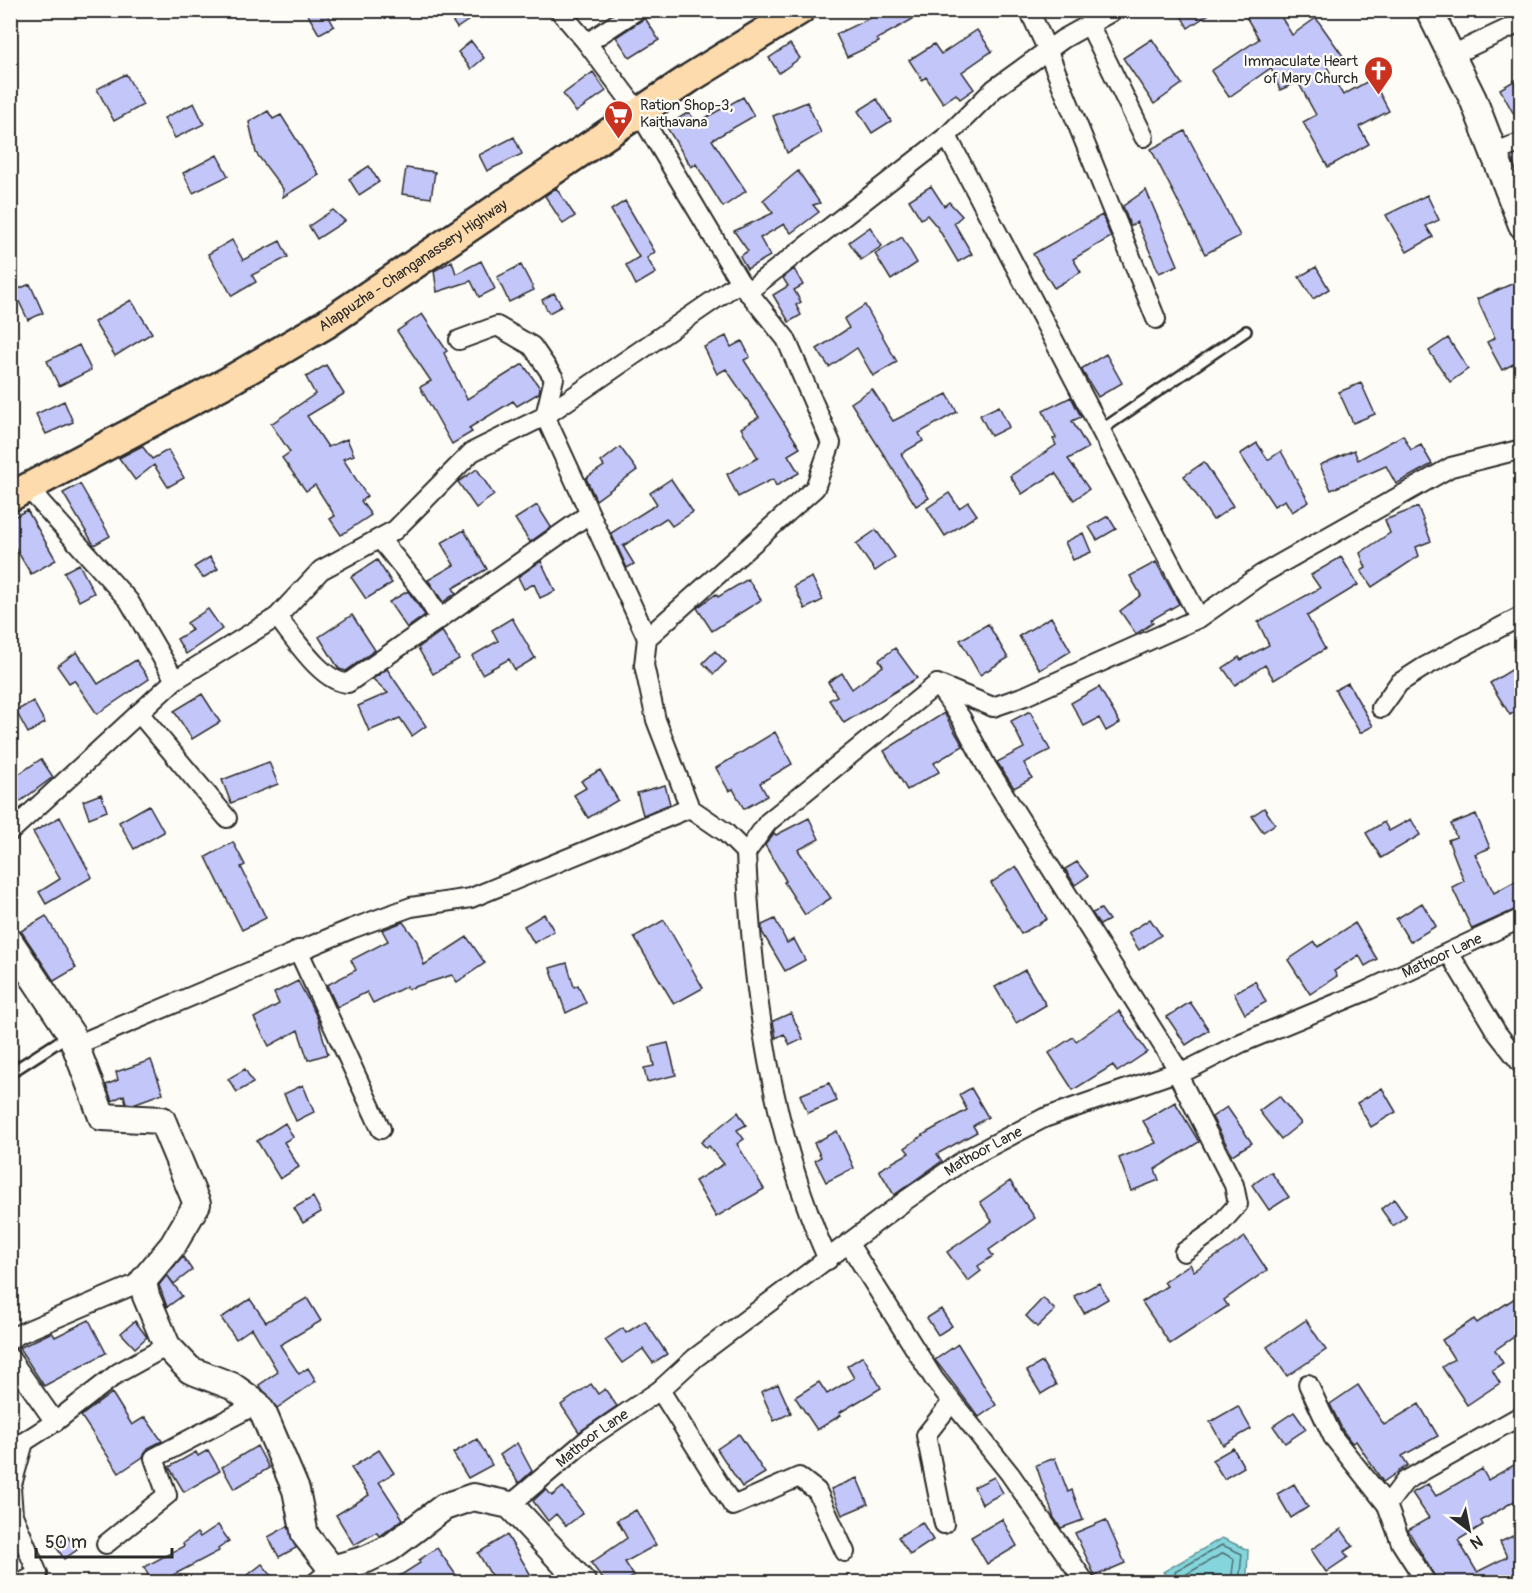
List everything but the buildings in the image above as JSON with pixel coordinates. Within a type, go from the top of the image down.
[{"type":"main road","name":"Alappuzha - Changanassery Highway","points":[[19,493],[229,381],[326,324],[640,114],[690,78],[800,10]]},
{"type":"street","points":[[559,10],[587,43],[640,114],[743,287],[786,339],[831,442],[815,488],[647,638]]},
{"type":"street","points":[[587,43],[637,10]]},
{"type":"street","points":[[1029,10],[1047,49],[1156,319]]},
{"type":"street","points":[[10,832],[175,680],[277,617],[321,570],[395,530],[472,452],[545,416],[743,287],[946,136],[994,89],[1047,49],[1115,10]]},
{"type":"street","points":[[1429,10],[1473,99],[1521,225]]},
{"type":"street","points":[[1452,55],[1521,22]]},
{"type":"street","points":[[1089,24],[1144,137]]},
{"type":"street","points":[[946,136],[1199,618]]},
{"type":"street","points":[[1493,153],[1521,142]]},
{"type":"street","points":[[459,340],[496,326],[532,346],[555,378],[545,416],[647,638],[644,665],[656,720],[690,808],[725,832],[746,853]]},
{"type":"street","points":[[937,684],[993,707],[1025,696],[1199,618],[1262,574],[1451,467],[1521,449]]},
{"type":"street","points":[[19,493],[129,601],[175,680]]},
{"type":"street","points":[[277,617],[325,675],[338,683],[348,683],[589,514]]},
{"type":"street","points":[[380,539],[426,596],[440,619]]},
{"type":"street","points":[[1381,708],[1399,683],[1521,616]]},
{"type":"street","points":[[828,1260],[812,1224],[772,1082],[754,980],[746,853],[768,822],[937,684]]},
{"type":"street","points":[[937,684],[961,718],[987,767],[1179,1073],[1234,1185],[1238,1204],[1215,1230],[1184,1252]]},
{"type":"street","points":[[139,713],[227,818]]},
{"type":"street","points":[[74,1040],[411,907],[471,898],[690,808]]},
{"type":"street","name":"Mathoor Lane","points":[[510,1505],[589,1438],[660,1390],[695,1358],[906,1200],[964,1160],[1044,1118],[1179,1073],[1241,1043],[1364,992],[1521,918]]},
{"type":"street","points":[[10,942],[74,1040],[102,1117],[162,1120],[197,1204],[173,1245],[143,1281],[10,1340]]},
{"type":"street","points":[[298,950],[381,1130]]},
{"type":"street","points":[[1449,953],[1497,1033],[1521,1065]]},
{"type":"street","points":[[849,1244],[934,1379],[1010,1474],[1084,1582]]},
{"type":"street","points":[[143,1281],[146,1296],[167,1346],[190,1370],[232,1386],[257,1404],[264,1415],[296,1490],[306,1534],[324,1576],[390,1548],[444,1507],[473,1497],[510,1505],[582,1582]]},
{"type":"street","points":[[23,1582],[38,1574],[14,1515],[11,1488],[17,1446],[55,1422],[118,1373],[167,1346]]},
{"type":"street","points":[[10,1358],[55,1422]]},
{"type":"street","points":[[1308,1384],[1333,1437],[1387,1505],[1401,1543],[1426,1582]]},
{"type":"street","points":[[660,1390],[733,1506],[799,1477],[817,1491],[844,1552]]},
{"type":"street","points":[[944,1524],[926,1435],[952,1402]]},
{"type":"street","points":[[106,1544],[167,1495],[154,1458],[257,1404]]},
{"type":"street","points":[[1387,1505],[1405,1481],[1521,1415]]},
{"type":"lane","points":[[1101,430],[1246,332]]},
{"type":"lane","points":[[10,1072],[74,1040]]},
{"type":"water","points":[[1222,1538],[1248,1550],[1247,1577],[1243,1582],[1172,1582],[1163,1572]]},
{"type":"place","name":"Immaculate Heart of Mary Church","points":[[1379,96]]},
{"type":"place","name":"Ration Shop-3, Kaithavana","points":[[619,140]]}]
